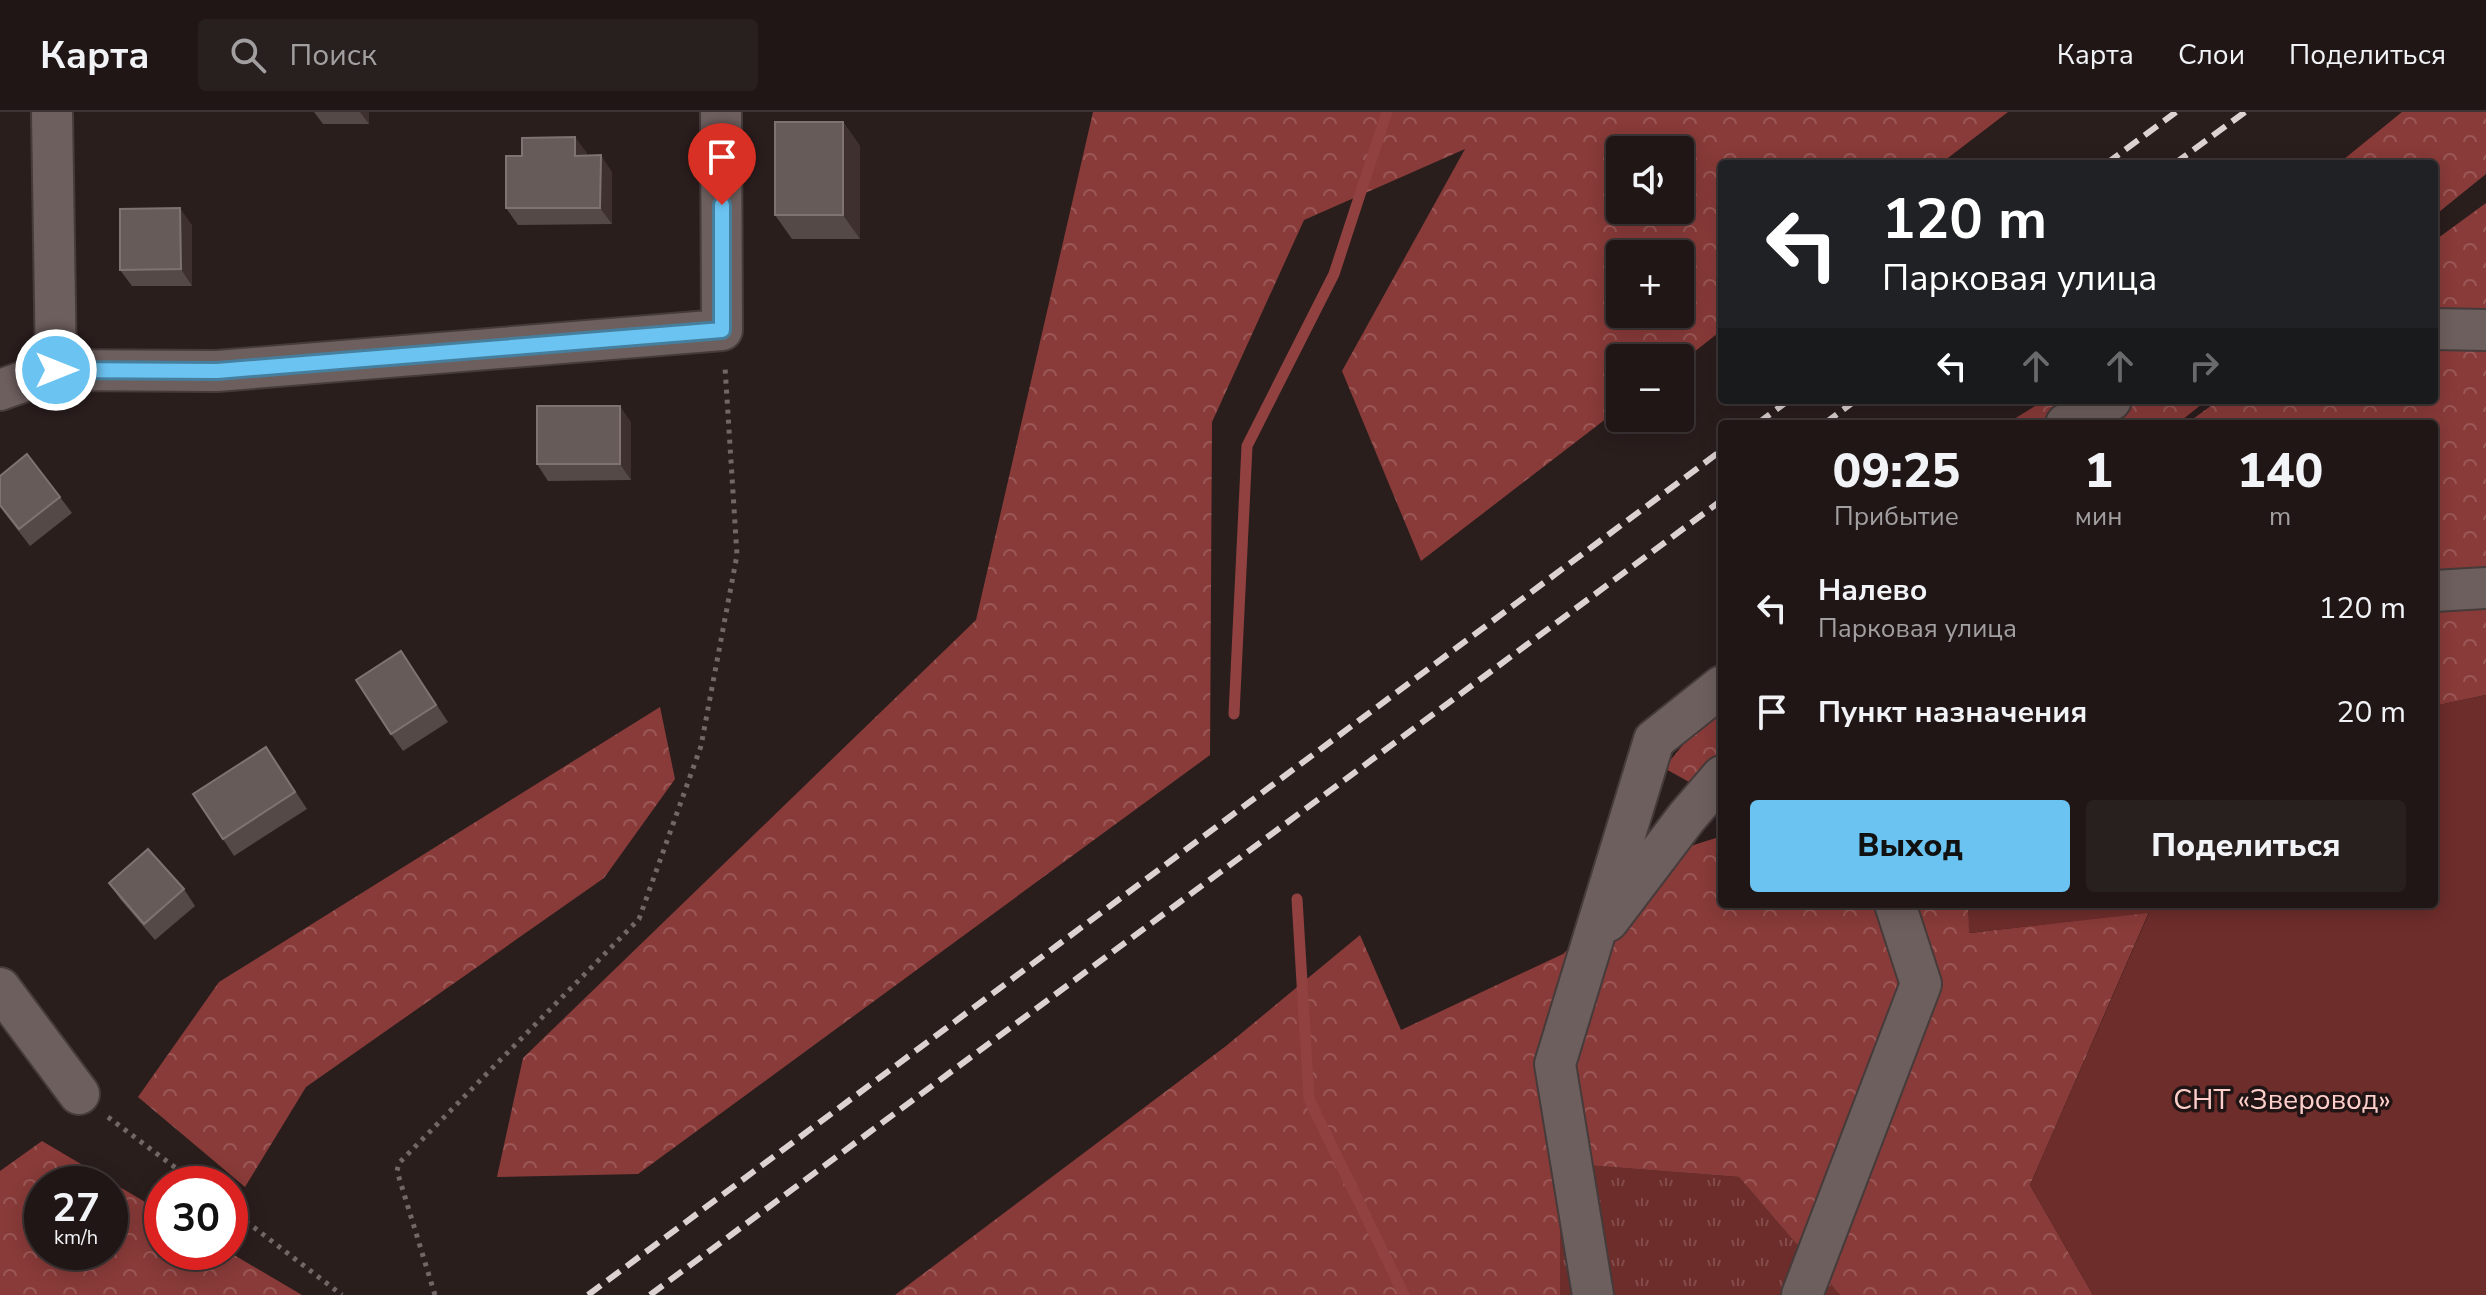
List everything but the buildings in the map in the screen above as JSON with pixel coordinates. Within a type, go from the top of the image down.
[{"type":"street","points":[[52,112],[56,370]]},
{"type":"street","points":[[0,390],[56,370],[217,371],[722,330],[721,112]]},
{"type":"street","points":[[2438,329],[2486,330]]},
{"type":"street","points":[[2074,420],[2104,404]]},
{"type":"street","points":[[2438,591],[2486,588]]},
{"type":"street","points":[[1593,1295],[1555,1064],[1654,740],[1718,689]]},
{"type":"street","points":[[1592,942],[1718,781]]},
{"type":"street","points":[[1802,1295],[1921,984],[1896,908]]},
{"type":"street","points":[[0,988],[79,1094]]},
{"type":"path","points":[[435,1295],[397,1171],[399,1163],[639,919],[701,746],[737,555],[722,330]]},
{"type":"path","points":[[79,1094],[173,1166]]},
{"type":"path","points":[[248,1223],[342,1295]]},
{"type":"green space","points":[[1093,112],[2008,112],[1945,160],[1718,160],[1718,333],[1694,352],[1694,344],[1606,344],[1606,419],[1421,561],[1342,371],[1465,149],[1304,220],[1212,422],[1210,755],[638,1174],[497,1177],[523,1058],[976,620]]},
{"type":"green space","points":[[2402,112],[2486,112],[2486,174],[2438,213],[2438,160],[2343,160]]},
{"type":"green space","points":[[2486,203],[2486,695],[2438,705],[2438,420],[2192,420],[2214,404],[2438,404],[2438,238]]},
{"type":"green space","points":[[2038,404],[2202,404],[2182,420],[2012,420]]},
{"type":"green space","name":"СНТ «Зверовод»","points":[[2486,695],[2486,1295],[2093,1295],[2030,1185],[2149,913],[1969,933],[1968,908],[2438,908],[2438,705]]},
{"type":"green space","points":[[1718,702],[1718,796],[1664,768]]},
{"type":"green space","points":[[660,707],[675,779],[604,878],[306,1087],[248,1182],[248,1166],[220,1166],[138,1097],[219,982]]},
{"type":"green space","points":[[1718,837],[1718,908],[1968,908],[1970,933],[2149,912],[2030,1185],[2093,1295],[1840,1295],[1739,1177],[1560,1163],[1560,1295],[895,1295],[1226,1046],[1360,935],[1401,1030],[1563,954],[1675,851]]},
{"type":"green space","points":[[42,1141],[84,1166],[24,1166],[24,1270],[128,1270],[128,1192],[144,1201],[144,1270],[248,1270],[248,1263],[302,1295],[0,1295],[0,1171]]},
{"type":"green space","points":[[1560,1163],[1739,1177],[1840,1295],[1560,1295]]},
{"type":"waterway","points":[[1234,714],[1247,446],[1334,274],[1387,112]]},
{"type":"waterway","points":[[1297,899],[1309,1099],[1404,1295]]},
{"type":"railway","points":[[2111,160],[2176,112]]},
{"type":"railway","points":[[2179,160],[2245,112]]},
{"type":"railway","points":[[1762,420],[1784,404]]},
{"type":"railway","points":[[1829,420],[1851,404]]},
{"type":"railway","points":[[588,1295],[1718,453]]},
{"type":"railway","points":[[650,1295],[1718,503]]},
{"type":"route","points":[[56,370],[217,371],[722,330],[722,205]]}]
